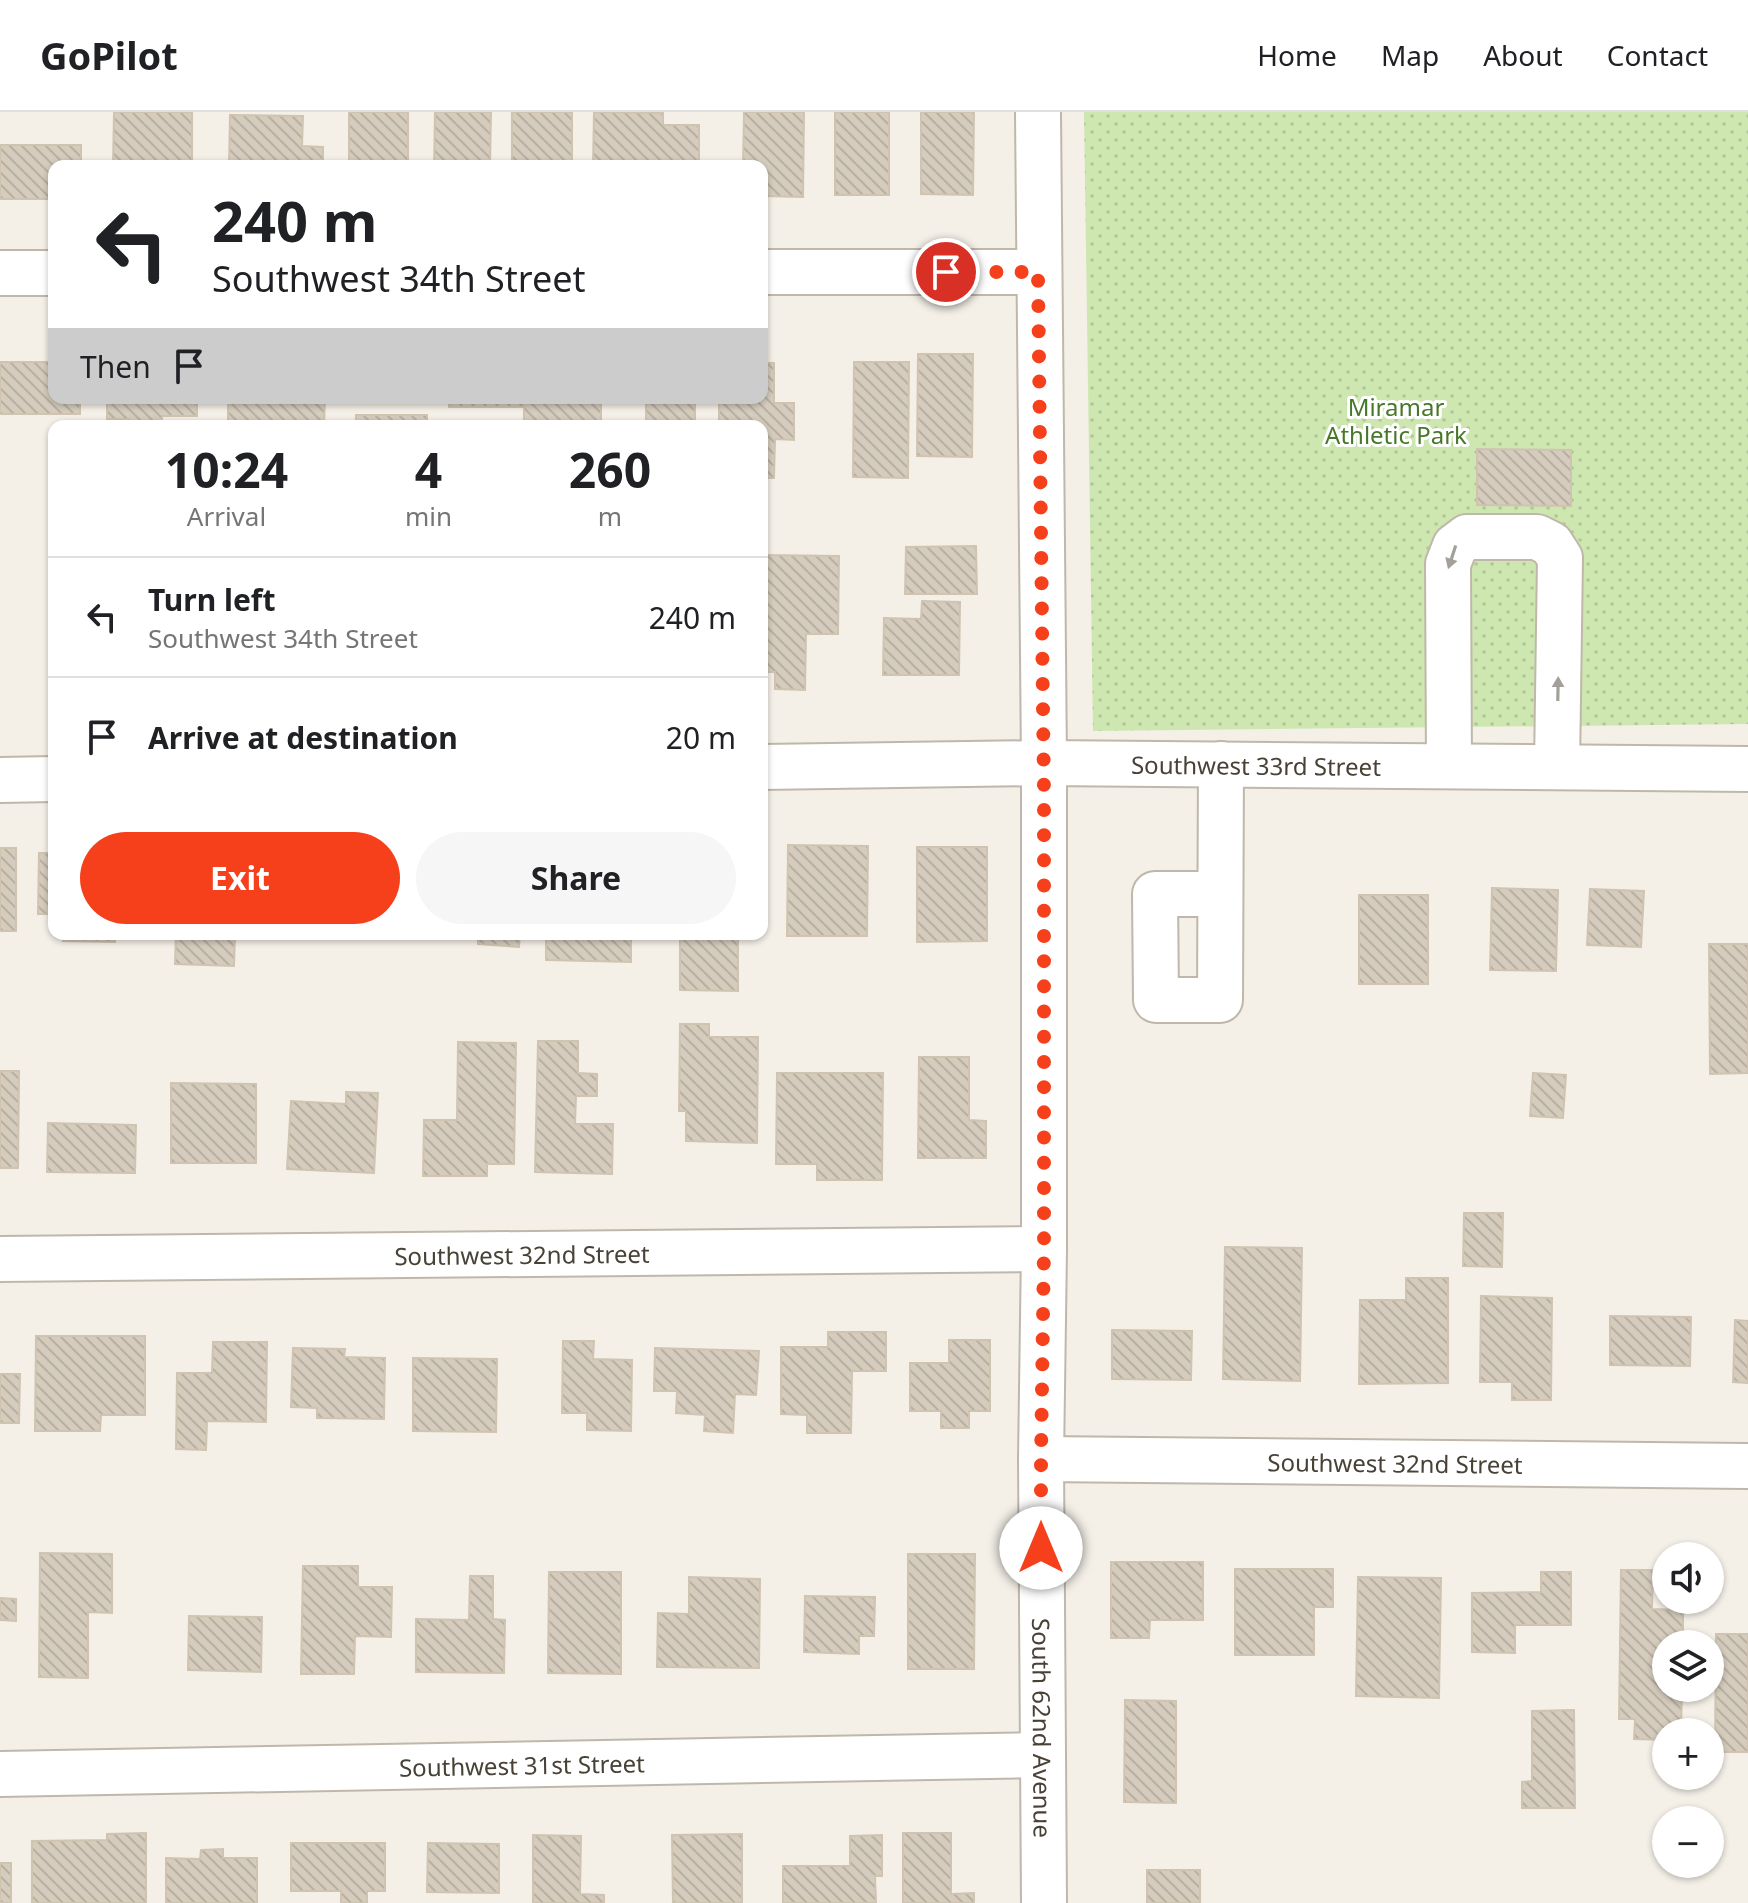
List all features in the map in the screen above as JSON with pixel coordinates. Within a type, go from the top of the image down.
[{"type":"street","name":"South 62nd Avenue","points":[[1038,112],[1044,763],[1041,1459],[1044,1903]]},
{"type":"street","points":[[768,272],[1038,272]]},
{"type":"street","points":[[0,273],[48,273]]},
{"type":"street","points":[[1449,766],[1448,564],[1455,546],[1467,537],[1537,537],[1551,544],[1560,558],[1557,767]]},
{"type":"street","name":"Southwest 33rd Street","points":[[768,767],[1044,763],[1748,769]]},
{"type":"street","points":[[1220,894],[1221,764]]},
{"type":"street","points":[[0,780],[48,779]]},
{"type":"street","name":"Southwest 32nd Street","points":[[0,1259],[1044,1249]]},
{"type":"street","name":"Southwest 32nd Street","points":[[1041,1459],[1748,1466]]},
{"type":"street","name":"Southwest 31st Street","points":[[0,1774],[1043,1755]]},
{"type":"green space","name":"Miramar Athletic Park","points":[[1084,112],[1748,112],[1748,724],[1093,731]]},
{"type":"building","points":[[114,112],[192,112],[192,160],[113,160]]},
{"type":"building","points":[[349,112],[408,112],[408,160],[349,160]]},
{"type":"building","points":[[435,112],[491,112],[490,160],[434,160]]},
{"type":"building","points":[[512,112],[572,112],[572,160],[512,160]]},
{"type":"building","points":[[594,112],[663,113],[663,125],[699,125],[699,160],[593,160]]},
{"type":"building","points":[[744,112],[804,112],[803,197],[768,196],[768,160],[743,160]]},
{"type":"building","points":[[835,112],[889,112],[889,195],[835,195]]},
{"type":"building","points":[[921,112],[974,112],[973,195],[921,194]]},
{"type":"building","points":[[230,115],[303,116],[302,146],[323,147],[323,160],[229,160]]},
{"type":"building","points":[[0,145],[81,145],[81,160],[48,160],[48,199],[0,199]]},
{"type":"building","points":[[918,354],[973,354],[972,457],[917,456]]},
{"type":"building","points":[[0,362],[48,362],[48,404],[80,404],[80,414],[0,414]]},
{"type":"building","points":[[854,362],[909,362],[908,478],[853,477]]},
{"type":"building","points":[[768,363],[774,363],[774,403],[794,403],[794,440],[775,439],[774,478],[768,478],[768,420],[719,420],[719,404],[768,404]]},
{"type":"building","points":[[107,404],[197,404],[197,416],[162,416],[162,420],[107,419]]},
{"type":"building","points":[[228,404],[325,404],[324,420],[228,420]]},
{"type":"building","points":[[449,404],[601,404],[601,420],[524,420],[524,407],[449,407]]},
{"type":"building","points":[[646,404],[695,404],[695,420],[646,420]]},
{"type":"building","points":[[356,415],[427,415],[427,420],[356,420]]},
{"type":"building","points":[[1477,449],[1571,450],[1571,506],[1477,505]]},
{"type":"building","points":[[976,546],[977,594],[905,594],[906,547]]},
{"type":"building","points":[[768,555],[839,556],[838,634],[806,634],[805,690],[775,689],[775,672],[768,672]]},
{"type":"building","points":[[922,601],[960,602],[959,675],[883,675],[884,618],[921,619]]},
{"type":"building","points":[[788,845],[868,846],[867,936],[787,936]]},
{"type":"building","points":[[917,847],[987,847],[987,941],[917,942]]},
{"type":"building","points":[[0,848],[16,848],[16,931],[0,931]]},
{"type":"building","points":[[39,853],[48,853],[48,914],[38,914]]},
{"type":"building","points":[[1492,888],[1558,890],[1556,971],[1490,970]]},
{"type":"building","points":[[1590,889],[1644,891],[1641,947],[1587,945]]},
{"type":"building","points":[[1359,895],[1428,895],[1428,984],[1359,984]]},
{"type":"building","points":[[115,940],[115,942],[63,941]]},
{"type":"building","points":[[176,940],[235,940],[234,966],[175,964]]},
{"type":"building","points":[[478,940],[520,940],[519,947],[478,944]]},
{"type":"building","points":[[546,940],[631,940],[631,962],[546,960]]},
{"type":"building","points":[[680,940],[738,940],[738,991],[680,990]]},
{"type":"building","points":[[1709,944],[1748,944],[1748,1073],[1710,1074]]},
{"type":"building","points":[[680,1024],[709,1024],[709,1037],[758,1037],[757,1143],[686,1141],[686,1111],[679,1111]]},
{"type":"building","points":[[538,1041],[578,1041],[578,1073],[597,1074],[597,1096],[576,1096],[575,1124],[613,1124],[612,1174],[535,1172]]},
{"type":"building","points":[[458,1042],[516,1043],[514,1164],[487,1164],[487,1176],[423,1176],[424,1120],[457,1120]]},
{"type":"building","points":[[919,1057],[969,1057],[969,1120],[986,1121],[986,1158],[918,1158]]},
{"type":"building","points":[[0,1071],[19,1071],[18,1168],[0,1168]]},
{"type":"building","points":[[777,1073],[883,1073],[882,1180],[817,1180],[817,1164],[776,1164]]},
{"type":"building","points":[[1533,1073],[1566,1075],[1563,1118],[1530,1116]]},
{"type":"building","points":[[171,1083],[256,1084],[256,1163],[171,1163]]},
{"type":"building","points":[[346,1092],[378,1093],[374,1173],[287,1169],[291,1101],[346,1104]]},
{"type":"building","points":[[48,1123],[136,1125],[135,1173],[47,1172]]},
{"type":"building","points":[[1464,1213],[1503,1213],[1502,1267],[1463,1266]]},
{"type":"building","points":[[1225,1247],[1302,1248],[1300,1381],[1223,1379]]},
{"type":"building","points":[[1406,1278],[1448,1278],[1448,1383],[1359,1384],[1360,1300],[1406,1300]]},
{"type":"building","points":[[1481,1296],[1552,1298],[1551,1400],[1512,1400],[1512,1382],[1480,1382]]},
{"type":"building","points":[[1610,1316],[1691,1317],[1690,1366],[1610,1365]]},
{"type":"building","points":[[1735,1320],[1748,1321],[1748,1383],[1733,1382]]},
{"type":"building","points":[[1112,1330],[1192,1331],[1191,1380],[1112,1379]]},
{"type":"building","points":[[828,1332],[886,1332],[886,1371],[852,1371],[851,1433],[807,1433],[807,1415],[781,1414],[781,1347],[828,1347]]},
{"type":"building","points":[[36,1336],[145,1336],[145,1415],[101,1415],[100,1431],[35,1431]]},
{"type":"building","points":[[949,1340],[990,1340],[990,1411],[969,1411],[969,1428],[941,1428],[941,1411],[910,1411],[910,1363],[949,1363]]},
{"type":"building","points":[[563,1341],[594,1341],[593,1359],[632,1360],[631,1431],[587,1430],[587,1413],[562,1413]]},
{"type":"building","points":[[213,1342],[267,1342],[266,1422],[207,1421],[206,1450],[176,1449],[177,1373],[212,1373]]},
{"type":"building","points":[[293,1348],[345,1349],[344,1357],[385,1358],[384,1419],[317,1418],[317,1408],[291,1407]]},
{"type":"building","points":[[655,1348],[759,1351],[756,1395],[735,1394],[733,1433],[704,1431],[705,1415],[676,1413],[677,1391],[654,1391]]},
{"type":"building","points":[[413,1358],[497,1359],[496,1432],[413,1431]]},
{"type":"building","points":[[0,1374],[20,1374],[19,1423],[0,1423]]},
{"type":"building","points":[[40,1553],[112,1554],[112,1613],[88,1612],[88,1678],[39,1677]]},
{"type":"building","points":[[908,1554],[975,1554],[974,1669],[908,1669]]},
{"type":"building","points":[[1111,1562],[1203,1562],[1203,1620],[1150,1620],[1149,1638],[1111,1638]]},
{"type":"building","points":[[303,1566],[358,1566],[358,1587],[392,1587],[391,1637],[355,1636],[354,1674],[301,1674]]},
{"type":"building","points":[[1235,1569],[1333,1569],[1333,1607],[1314,1607],[1314,1655],[1235,1655]]},
{"type":"building","points":[[1621,1570],[1652,1570],[1652,1614],[1683,1614],[1683,1630],[1652,1630],[1652,1702],[1682,1702],[1681,1718],[1652,1718],[1652,1740],[1634,1739],[1635,1719],[1619,1719]]},
{"type":"building","points":[[549,1572],[621,1572],[621,1674],[548,1673]]},
{"type":"building","points":[[1541,1572],[1571,1572],[1571,1625],[1515,1625],[1515,1653],[1472,1652],[1472,1593],[1541,1592]]},
{"type":"building","points":[[470,1576],[493,1576],[493,1619],[505,1620],[504,1673],[416,1672],[416,1619],[469,1620]]},
{"type":"building","points":[[689,1577],[760,1579],[759,1668],[657,1667],[658,1613],[689,1614]]},
{"type":"building","points":[[1358,1577],[1441,1578],[1439,1698],[1356,1696]]},
{"type":"building","points":[[805,1596],[875,1597],[874,1636],[859,1636],[859,1654],[804,1652]]},
{"type":"building","points":[[0,1598],[16,1599],[16,1621],[0,1620]]},
{"type":"building","points":[[189,1616],[262,1617],[261,1672],[188,1670]]},
{"type":"building","points":[[1724,1634],[1748,1634],[1748,1752],[1724,1752],[1724,1718],[1715,1718],[1715,1702],[1724,1702]]},
{"type":"building","points":[[1125,1700],[1176,1701],[1176,1803],[1124,1802]]},
{"type":"building","points":[[1574,1710],[1575,1808],[1522,1808],[1522,1782],[1532,1781],[1532,1711]]},
{"type":"building","points":[[146,1833],[146,1903],[32,1903],[32,1841],[107,1840],[107,1834]]},
{"type":"building","points":[[903,1833],[951,1833],[951,1894],[974,1893],[974,1903],[903,1903]]},
{"type":"building","points":[[742,1834],[742,1903],[673,1903],[672,1835]]},
{"type":"building","points":[[533,1835],[581,1836],[580,1894],[604,1895],[604,1903],[533,1903]]},
{"type":"building","points":[[882,1835],[882,1876],[875,1876],[876,1903],[783,1903],[783,1866],[850,1866],[850,1836]]},
{"type":"building","points":[[291,1843],[385,1843],[385,1891],[367,1891],[367,1903],[341,1903],[341,1891],[291,1891]]},
{"type":"building","points":[[428,1843],[499,1844],[499,1893],[427,1892]]},
{"type":"building","points":[[223,1849],[223,1858],[257,1858],[257,1903],[166,1903],[166,1858],[200,1859],[201,1850]]},
{"type":"building","points":[[0,1863],[11,1863],[11,1903],[0,1903]]},
{"type":"building","points":[[1147,1870],[1200,1870],[1200,1903],[1147,1903]]},
{"type":"route","points":[[946,272],[1038,272],[1044,793],[1041,1548]]}]
